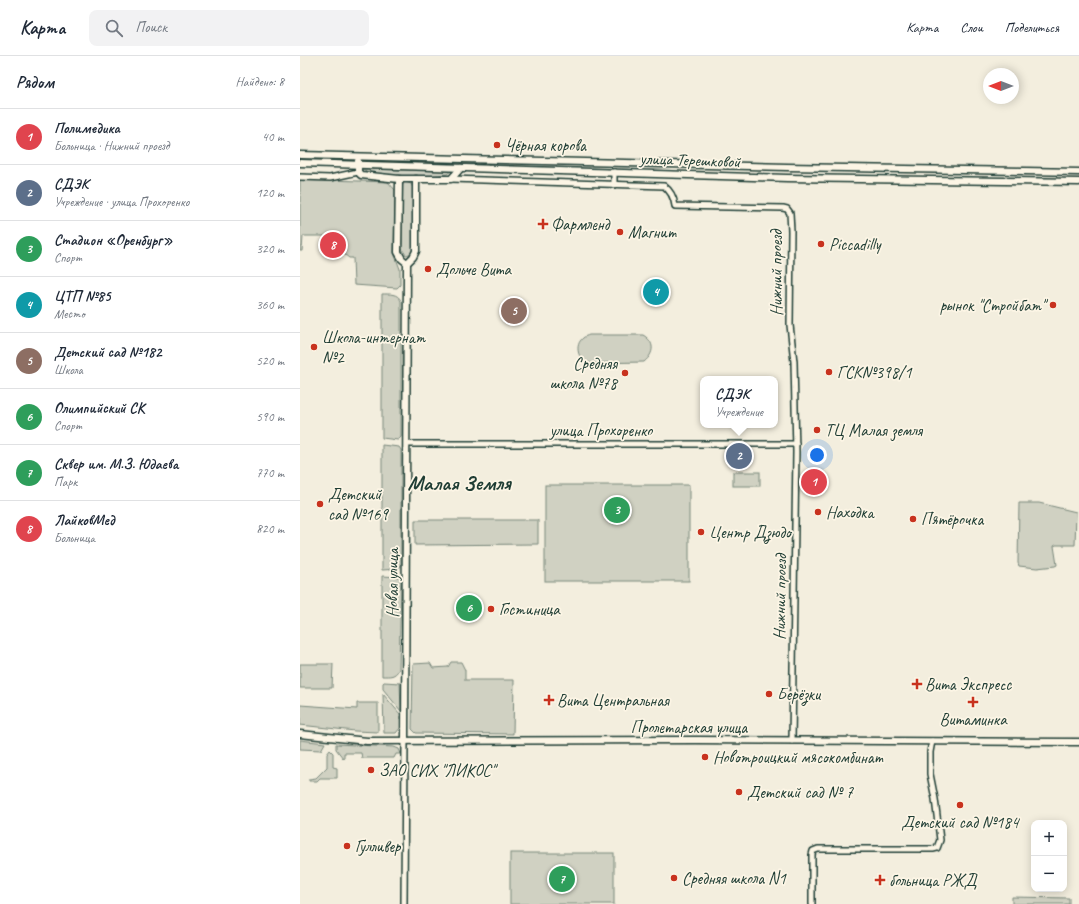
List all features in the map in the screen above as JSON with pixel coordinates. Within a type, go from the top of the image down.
[{"type":"main road","name":"улица Терешковой","points":[[300,155],[551,162],[1079,172]]},
{"type":"main road","points":[[358,156],[358,168],[361,175],[365,176],[416,179],[451,179],[461,168]]},
{"type":"main road","points":[[551,162],[553,167],[551,170]]},
{"type":"main road","name":"улица Терешковой","points":[[300,163],[358,168],[461,168],[876,180],[1079,182]]},
{"type":"main road","name":"Новая улица","points":[[399,178],[398,252],[402,259],[407,263]]},
{"type":"main road","name":"Новая улица","points":[[405,741],[407,263],[416,251],[416,179]]},
{"type":"main road","name":"Пролетарская улица","points":[[300,734],[368,741],[932,740],[1079,742]]},
{"type":"street","points":[[300,177],[330,178],[358,168]]},
{"type":"street","points":[[451,179],[614,185],[614,172]]},
{"type":"street","name":"Нижний проезд","points":[[614,185],[664,186],[674,199],[675,206],[783,208],[787,209],[790,214],[790,325],[794,362],[796,444],[792,741]]},
{"type":"street","name":"улица Прохоренко","points":[[407,444],[796,444]]},
{"type":"street","points":[[812,904],[813,851],[937,848],[940,840],[930,774],[930,752],[932,740]]},
{"type":"street","name":"Новая улица","points":[[404,904],[405,741]]},
{"type":"shaded area","points":[[363,169],[451,171],[447,174],[428,176],[391,177],[380,176]]},
{"type":"shaded area","points":[[300,179],[388,182],[395,190],[394,253],[400,269],[400,285],[397,288],[354,285],[353,258],[349,258],[340,251],[340,236],[303,236],[302,251],[300,251]]},
{"type":"shaded area","points":[[405,182],[411,184],[413,188],[413,247],[411,252],[406,255],[402,249],[402,188]]},
{"type":"shaded area","points":[[382,294],[396,295],[401,301],[401,437],[398,440],[382,438]]},
{"type":"shaded area","points":[[589,335],[643,335],[650,341],[652,351],[648,359],[644,362],[588,363],[580,356],[578,348],[580,341]]},
{"type":"shaded area","points":[[382,445],[399,447],[401,450],[401,565],[399,569],[382,570]]},
{"type":"shaded area","points":[[733,472],[760,472],[760,486],[733,486]]},
{"type":"shaded area","points":[[545,485],[689,485],[689,581],[545,581]]},
{"type":"shaded area","points":[[1019,503],[1039,503],[1076,512],[1075,545],[1054,546],[1057,565],[1037,568],[1019,566]]},
{"type":"shaded area","points":[[415,520],[538,520],[538,544],[415,545]]},
{"type":"shaded area","points":[[382,576],[400,577],[401,580],[399,669],[394,675],[390,676],[382,676]]},
{"type":"shaded area","points":[[451,662],[461,662],[465,670],[465,680],[514,680],[513,734],[416,733],[412,729],[413,664],[430,663],[433,668],[448,667]]},
{"type":"shaded area","points":[[300,664],[333,664],[332,688],[300,688]]},
{"type":"shaded area","points":[[384,682],[400,683],[401,711],[383,689]]},
{"type":"shaded area","points":[[383,694],[400,714],[400,728],[396,733],[384,733]]},
{"type":"shaded area","points":[[357,703],[378,703],[378,732],[300,725],[300,705],[357,709]]},
{"type":"shaded area","points":[[300,740],[325,743],[321,750],[300,749]]},
{"type":"shaded area","points":[[336,744],[394,747],[399,749],[401,754],[396,754],[394,758],[362,758],[361,753],[344,753],[343,758],[336,749]]},
{"type":"shaded area","points":[[330,750],[333,753],[333,767],[337,768],[337,778],[320,778],[317,781],[309,781],[309,779],[316,778],[327,767],[327,754]]},
{"type":"shaded area","points":[[510,853],[614,853],[614,904],[510,904]]},
{"type":"shaded area","points":[[1012,897],[1069,898],[1069,904],[1012,904]]},
{"type":"place","name":"Чёрная корова","points":[[497,145]]},
{"type":"place","name":"Фармленд","points":[[543,224]]},
{"type":"place","name":"Магнит","points":[[620,232]]},
{"type":"place","name":"Piccadilly","points":[[821,244]]},
{"type":"place","name":"ЛайковМед","points":[[333,245]]},
{"type":"place","name":"Дольче Вита","points":[[428,269]]},
{"type":"place","name":"ЦТП №85","points":[[656,292]]},
{"type":"place","name":"рынок \"Стройбат\"","points":[[1053,305]]},
{"type":"place","name":"Детский сад №182","points":[[514,311]]},
{"type":"place","name":"Школа-интернат №2","points":[[314,347]]},
{"type":"place","name":"ГСК№398/1","points":[[829,372]]},
{"type":"place","name":"Средняя школа №78","points":[[625,373]]},
{"type":"place","name":"ТЦ Малая земля","points":[[817,430]]},
{"type":"place","name":"СДЭК","points":[[739,456]]},
{"type":"place","name":"Полимедика","points":[[814,482]]},
{"type":"place","name":"Детский сад №169","points":[[320,504]]},
{"type":"place","name":"Стадион «Оренбург»","points":[[617,510]]},
{"type":"place","name":"Находка","points":[[818,512]]},
{"type":"place","name":"Пятёрочка","points":[[913,519]]},
{"type":"place","name":"Центр Дзюдо","points":[[701,532]]},
{"type":"place","name":"Олимпийский СК","points":[[469,608]]},
{"type":"place","name":"Гостиница","points":[[491,609]]},
{"type":"place","name":"Вита Экспресс","points":[[917,684]]},
{"type":"place","name":"Берёзки","points":[[769,694]]},
{"type":"place","name":"Вита Центральная","points":[[549,700]]},
{"type":"place","name":"Витаминка","points":[[973,702]]},
{"type":"place","name":"Новотроицкий мясокомбинат","points":[[705,757]]},
{"type":"place","name":"ЗАО СИХ \"ЛИКОС\"","points":[[371,770]]},
{"type":"place","name":"Детский сад № 7","points":[[739,792]]},
{"type":"place","name":"Детский сад №184","points":[[960,805]]},
{"type":"place","name":"Гулливер","points":[[347,846]]},
{"type":"place","name":"Средняя школа N1","points":[[674,878]]},
{"type":"place","name":"Сквер им. М.З. Юдаева","points":[[562,879]]},
{"type":"place","name":"больница РЖД","points":[[880,880]]},
{"type":"district","name":"Малая Земля","points":[[459,483]]}]
